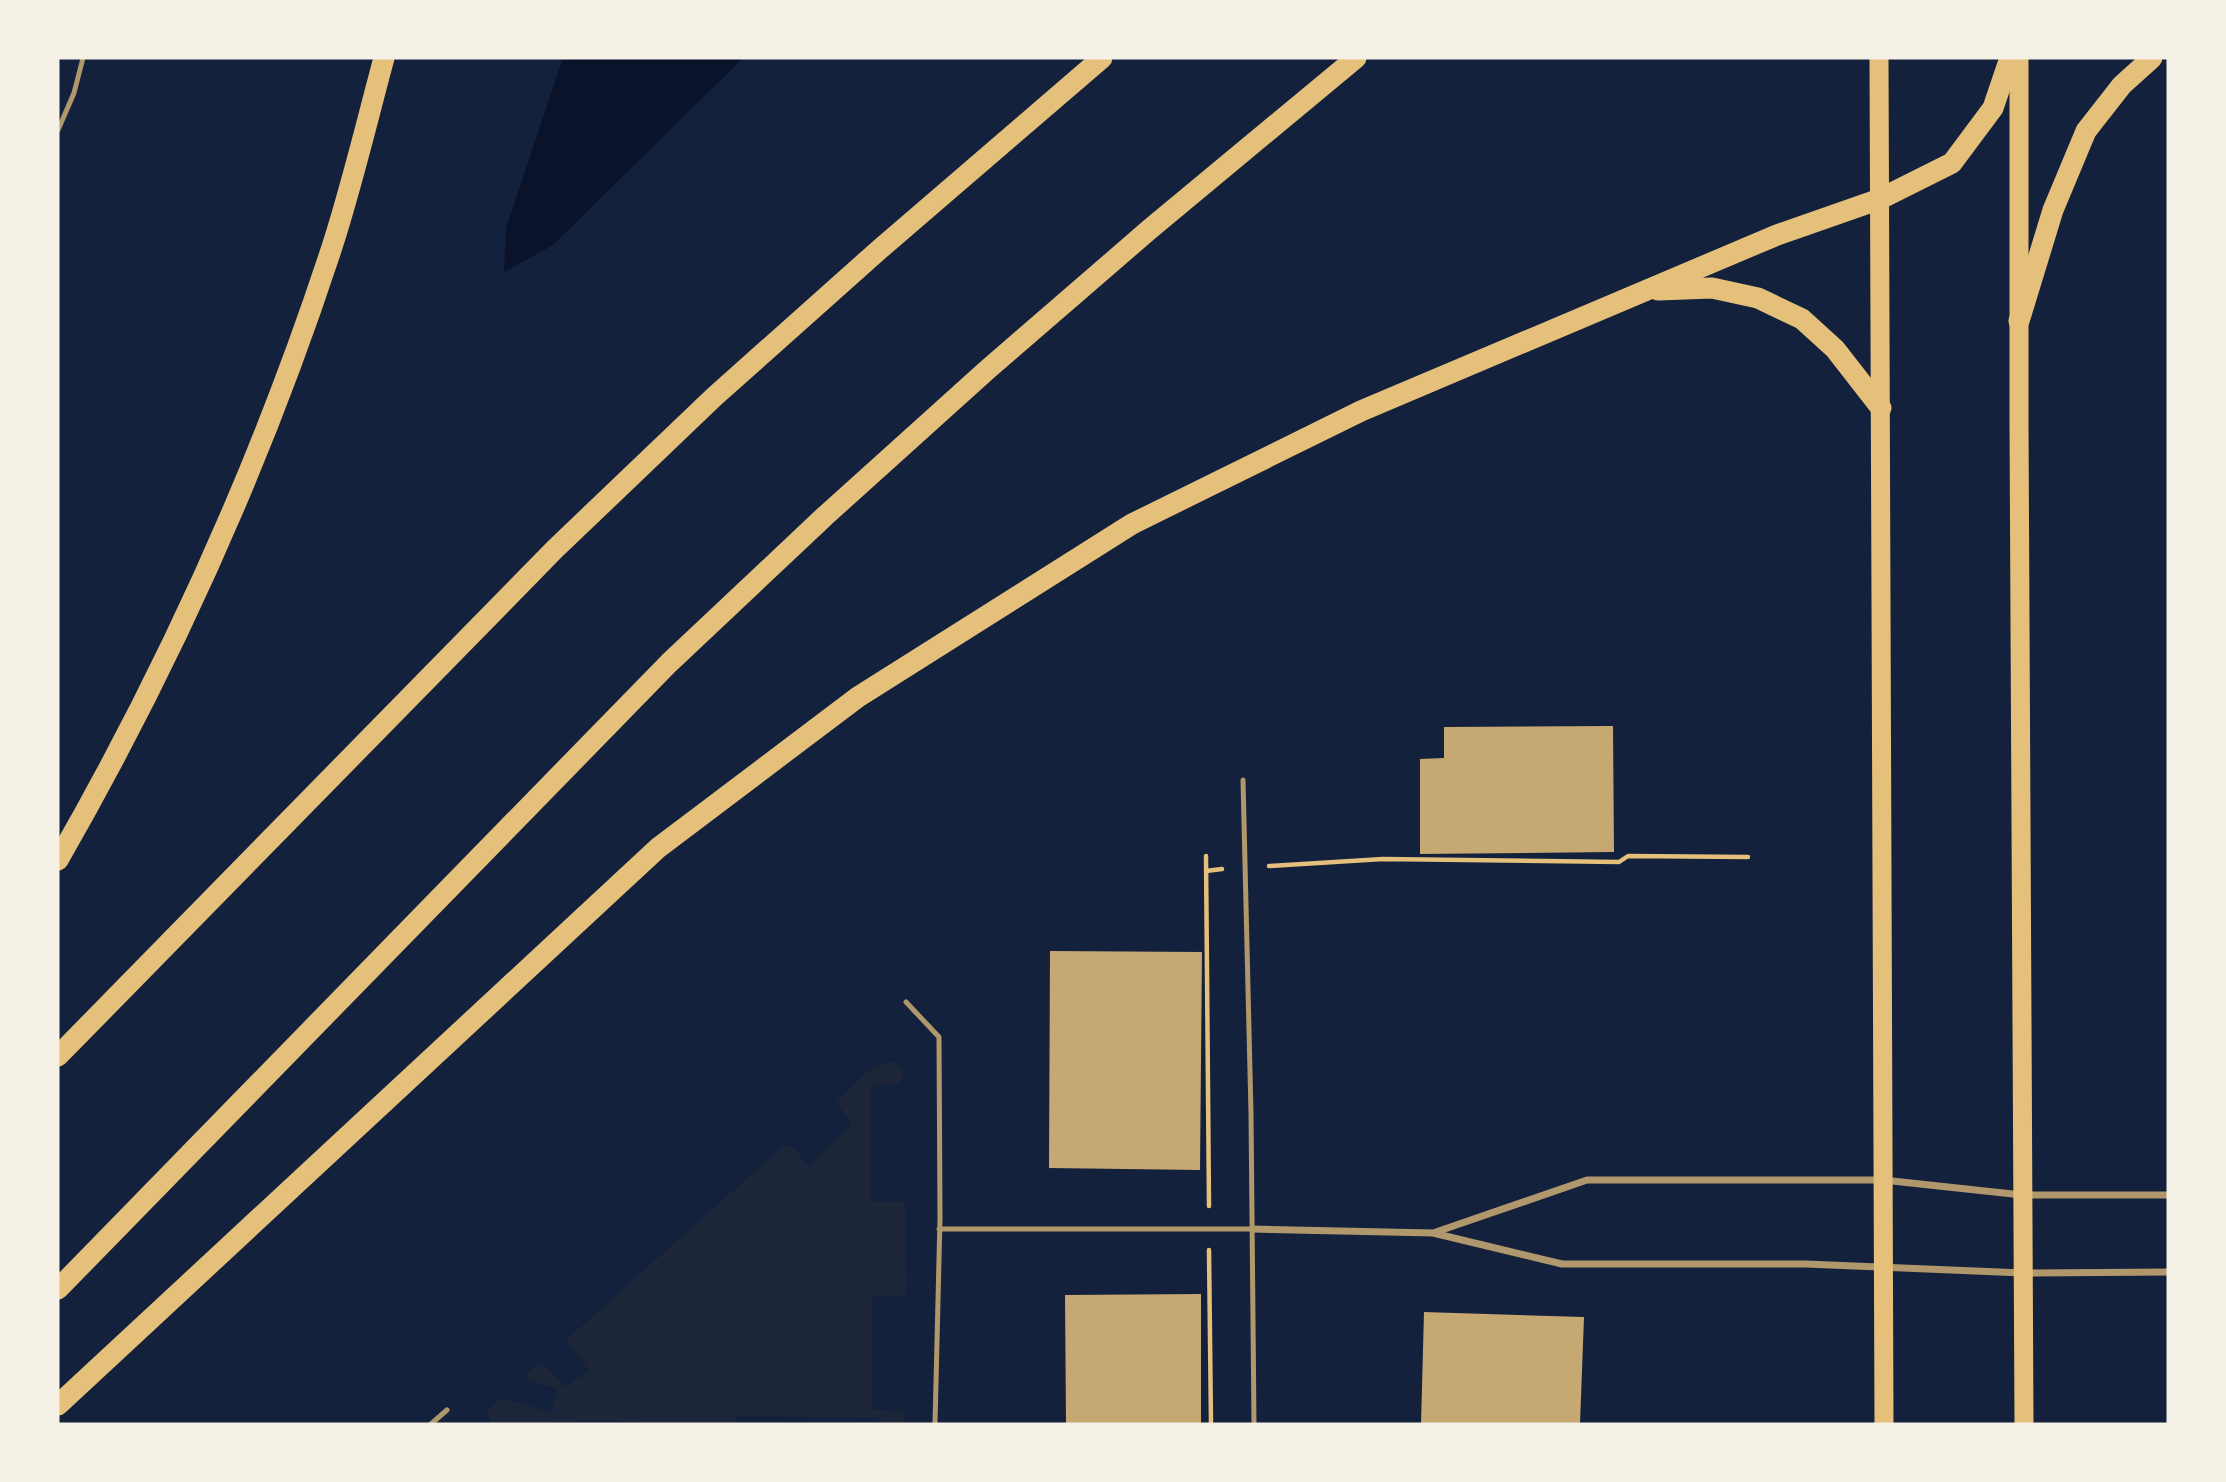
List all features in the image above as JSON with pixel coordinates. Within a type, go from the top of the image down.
[{"type":"highway","points":[[58,860],[110,768],[230,521],[283,386],[332,245],[384,58]]},
{"type":"highway","points":[[58,1056],[555,549],[714,397],[880,249],[1102,58]]},
{"type":"highway","points":[[58,1289],[669,663],[825,516],[987,370],[1150,229],[1356,58]]},
{"type":"highway","points":[[1879,58],[1884,1424]]},
{"type":"highway","points":[[58,1405],[658,848],[858,697],[1132,524],[1361,411],[1777,235],[1880,199],[1952,163],[1993,108],[2010,58]]},
{"type":"highway","points":[[2019,58],[2024,1424]]},
{"type":"highway","points":[[2019,321],[2053,210],[2086,131],[2122,85],[2151,58]]},
{"type":"highway","points":[[1642,291],[1712,288],[1758,298],[1802,319],[1835,349],[1881,408]]},
{"type":"street","points":[[1433,1234],[1587,1180],[1883,1180],[2022,1195],[2168,1195]]},
{"type":"street","points":[[1252,1229],[1433,1234],[1562,1264],[1806,1264],[2023,1273],[2168,1272]]},
{"type":"lane","points":[[58,130],[74,93],[83,58]]},
{"type":"lane","points":[[1243,780],[1254,1424]]},
{"type":"lane","points":[[906,1002],[939,1037],[935,1424]]},
{"type":"lane","points":[[939,1229],[1252,1229]]},
{"type":"lane","points":[[431,1424],[447,1410]]},
{"type":"path","points":[[1206,856],[1211,1424]]},
{"type":"path","points":[[1206,870],[1383,859],[1619,862],[1628,856],[1748,857]]},
{"type":"shaded area","points":[[563,58],[743,58],[553,245],[504,272],[506,228]]},
{"type":"shaded area","points":[[893,1061],[902,1068],[903,1079],[899,1084],[871,1085],[870,1202],[905,1202],[907,1293],[901,1296],[872,1297],[873,1410],[900,1411],[905,1415],[904,1424],[880,1424],[879,1418],[737,1416],[737,1424],[637,1424],[600,1421],[492,1424],[487,1411],[499,1399],[525,1404],[552,1414],[557,1389],[525,1379],[533,1367],[544,1364],[565,1387],[589,1370],[566,1340],[782,1147],[792,1146],[808,1166],[852,1124],[836,1101],[873,1067]]},
{"type":"building","points":[[1613,726],[1614,852],[1420,854],[1420,759],[1444,758],[1444,727]]},
{"type":"building","points":[[1050,951],[1202,952],[1200,1170],[1049,1168]]},
{"type":"building","points":[[1201,1294],[1201,1424],[1066,1424],[1065,1295]]},
{"type":"building","points":[[1424,1312],[1584,1317],[1580,1424],[1421,1424]]}]
